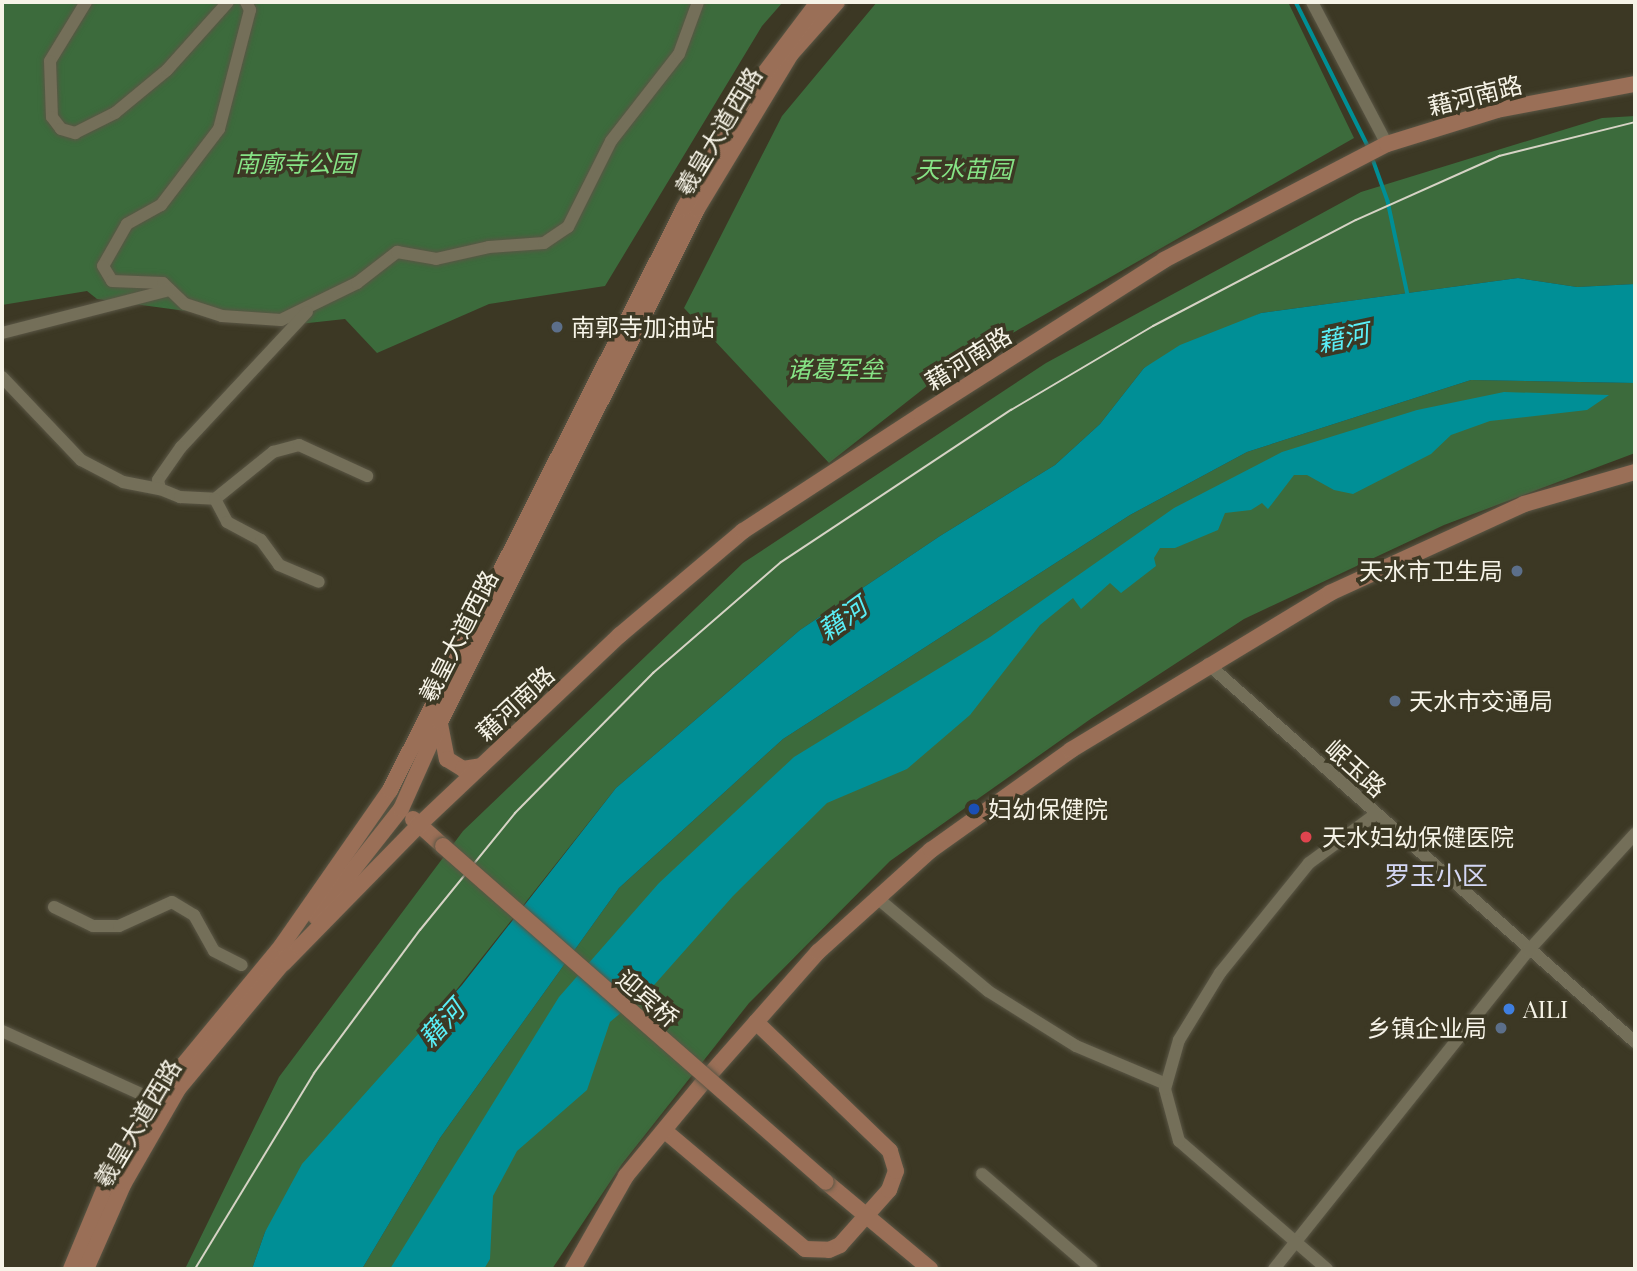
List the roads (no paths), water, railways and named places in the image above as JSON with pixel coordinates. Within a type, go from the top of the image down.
[{"type":"main road","name":"羲皇大道西路","points":[[71,1269],[108,1180],[156,1101],[282,945],[390,790],[684,208],[742,103],[818,2]]},
{"type":"main road","name":"羲皇大道西路","points":[[86,1269],[124,1182],[178,1089],[284,963],[401,809],[440,722],[697,209],[791,54],[837,2]]},
{"type":"main road","name":"藉河南路","points":[[284,963],[420,824],[620,635],[743,531],[1164,260],[1387,144],[1497,110],[1633,83]]},
{"type":"main road","points":[[573,1269],[626,1176],[756,1021],[876,897],[1071,750],[1208,664],[1331,593],[1524,504],[1635,472]]},
{"type":"main road","points":[[440,722],[442,751],[447,759],[463,769],[481,766]]},
{"type":"main road","points":[[390,790],[401,809]]},
{"type":"main road","name":"迎宾桥","points":[[401,809],[826,1182],[930,1269]]},
{"type":"main road","points":[[665,1131],[805,1249],[817,1252],[840,1245],[866,1216],[894,1181],[890,1151],[756,1021]]},
{"type":"street","points":[[86,2],[50,61],[52,117],[61,129],[75,133],[115,113],[167,70],[228,2]]},
{"type":"street","points":[[246,2],[250,10],[219,129],[161,205],[127,224],[103,260],[104,272],[112,281],[163,283],[185,304],[222,316],[281,320],[310,309],[357,283],[397,252],[436,259],[489,247],[544,243],[568,227],[611,141],[679,54],[698,2]]},
{"type":"street","points":[[1312,2],[1387,144]]},
{"type":"street","points":[[2,345],[8,332],[169,290]]},
{"type":"street","points":[[160,489],[158,480],[181,447],[310,309]]},
{"type":"street","points":[[2,377],[81,460],[123,482],[160,489],[180,497],[215,499],[273,452],[299,445],[367,476]]},
{"type":"street","points":[[215,499],[227,522],[261,540],[279,565],[320,582]]},
{"type":"street","name":"岷玉路","points":[[1208,664],[1528,951],[1635,1042]]},
{"type":"street","points":[[1327,1269],[1179,1141],[1166,1084],[1179,1040],[1220,973],[1309,863],[1376,814]]},
{"type":"street","points":[[1274,1269],[1528,951],[1635,834]]},
{"type":"street","points":[[876,897],[988,991],[1076,1046],[1166,1084]]},
{"type":"street","points":[[54,907],[93,926],[119,926],[172,902],[206,929],[214,951],[242,965]]},
{"type":"street","points":[[2,1031],[156,1101]]},
{"type":"street","points":[[982,1174],[1092,1269]]},
{"type":"water","name":"藉河","points":[[1518,278],[1577,287],[1635,284],[1635,383],[1471,380],[1247,452],[1130,515],[783,739],[619,888],[440,1138],[362,1269],[252,1269],[265,1232],[302,1164],[462,985],[616,788],[800,630],[940,536],[1055,465],[1100,424],[1144,368],[1180,345],[1261,313]]},
{"type":"water","points":[[1504,392],[1609,395],[1587,410],[1490,421],[1451,435],[1431,454],[1353,494],[1334,490],[1307,475],[1294,475],[1268,509],[1262,503],[1251,510],[1225,513],[1218,530],[1175,548],[1160,548],[1154,558],[1156,566],[1121,593],[1110,583],[1081,609],[1073,598],[1040,625],[970,715],[907,769],[827,803],[733,896],[655,984],[610,1022],[587,1090],[517,1151],[493,1196],[490,1259],[484,1269],[390,1269],[559,997],[659,883],[794,757],[990,637],[1174,508],[1282,452],[1417,410]]},
{"type":"waterway","points":[[1296,2],[1367,144]]},
{"type":"waterway","points":[[1374,162],[1388,201],[1408,295]]},
{"type":"tram line","points":[[195,1269],[314,1073],[420,930],[515,813],[653,673],[781,562],[1011,410],[1153,326],[1356,220],[1499,156],[1635,122]]},
{"type":"place","name":"南郭寺加油站","points":[[557,327]]},
{"type":"place","name":"天水市卫生局","points":[[1517,571]]},
{"type":"place","name":"天水市交通局","points":[[1395,701]]},
{"type":"place","name":"妇幼保健院","points":[[974,809]]},
{"type":"place","name":"天水妇幼保健医院","points":[[1306,837]]},
{"type":"place","name":"AILI","points":[[1509,1009]]},
{"type":"place","name":"乡镇企业局","points":[[1501,1028]]},
{"type":"district","name":"罗玉小区","points":[[1436,875]]},
{"type":"park label","name":"南廓寺公园","points":[[295,163]]},
{"type":"park label","name":"天水苗园","points":[[964,169]]},
{"type":"park label","name":"诸葛军垒","points":[[835,369]]}]
